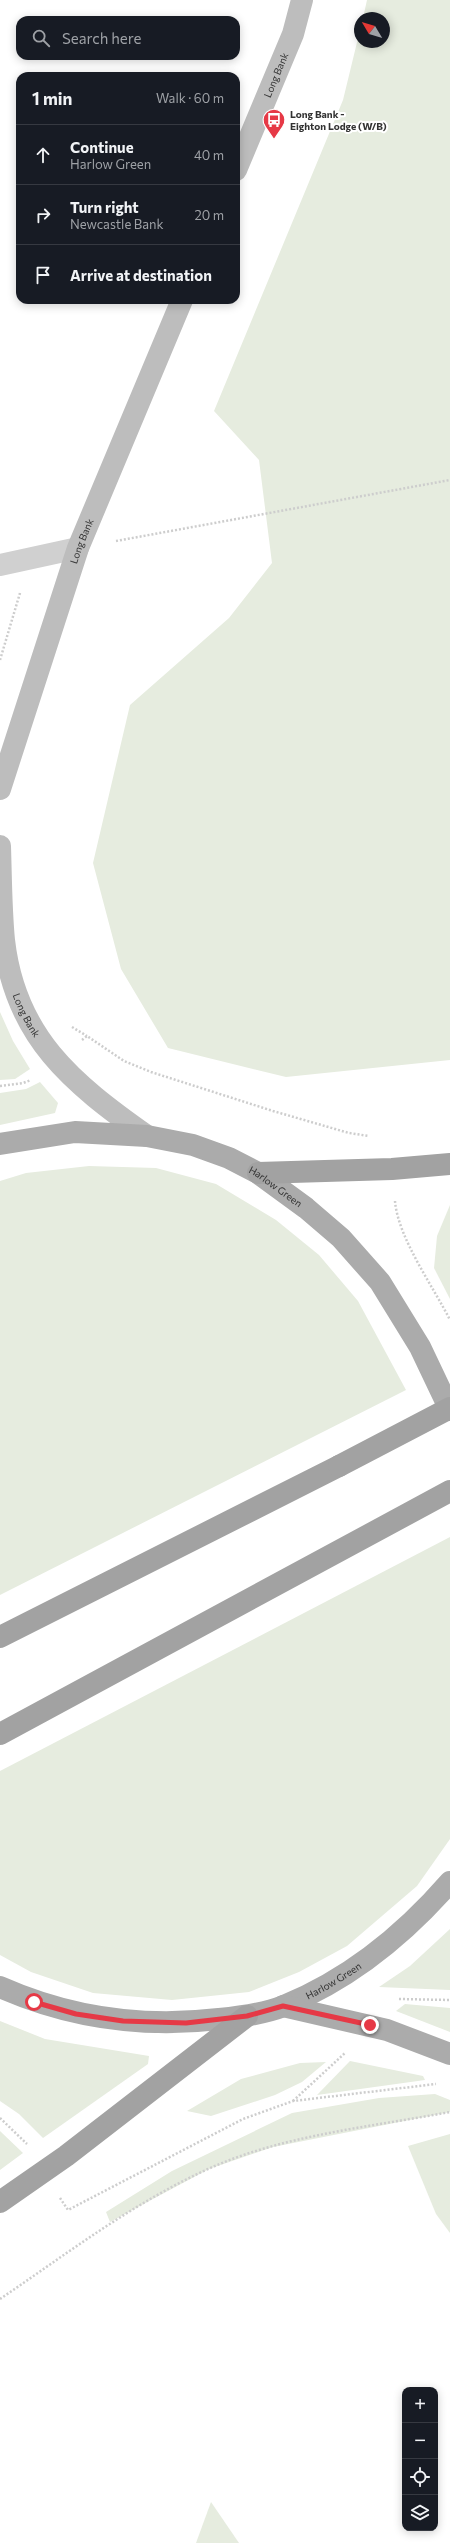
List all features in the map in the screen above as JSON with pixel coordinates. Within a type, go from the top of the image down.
[{"type":"highway","points":[[258,1173],[450,1164]]},
{"type":"highway","points":[[0,1637],[450,1409]]},
{"type":"highway","points":[[0,1734],[450,1491]]},
{"type":"highway","points":[[0,2202],[66,2156],[247,2016]]},
{"type":"main road","name":"Long Bank","points":[[240,160],[293,34],[302,0]]},
{"type":"main road","name":"Long Bank","points":[[0,788],[78,548],[180,304]]},
{"type":"main road","name":"Long Bank","points":[[0,846],[4,940],[14,988],[31,1027],[61,1067],[97,1100],[147,1136]]},
{"type":"main road","name":"Harlow Green","points":[[0,1144],[75,1132],[147,1136],[193,1145],[229,1158],[258,1173],[306,1208],[341,1238],[380,1282],[420,1347],[450,1409]]},
{"type":"main road","name":"Harlow Green","points":[[0,1987],[34,2002],[76,2014],[123,2021],[186,2023],[247,2016],[283,2006],[327,1984],[361,1964],[396,1938],[424,1912],[450,1882]]},
{"type":"main road","points":[[283,2006],[381,2028],[450,2054]]},
{"type":"street","points":[[0,565],[78,548]]},
{"type":"path","points":[[78,548],[450,480]]},
{"type":"path","points":[[0,660],[31,558]]},
{"type":"path","points":[[76,1046],[87,1036],[124,1061],[151,1072],[273,1111],[349,1133],[371,1136]]},
{"type":"path","points":[[0,1086],[23,1083],[37,1077]]},
{"type":"path","points":[[396,1215],[450,1320]]},
{"type":"path","points":[[394,1999],[450,2000]]},
{"type":"path","points":[[293,2101],[336,2063]]},
{"type":"path","points":[[68,2210],[243,2119],[293,2101],[427,2084],[442,2084]]},
{"type":"path","points":[[0,2299],[110,2222],[209,2169],[273,2147],[450,2112]]},
{"type":"path","points":[[0,2118],[27,2143]]},
{"type":"shaded area","points":[[367,0],[450,0],[450,1060],[286,1077],[168,1048],[121,969],[93,863],[130,705],[229,618],[272,563],[259,460],[214,411],[343,100],[356,48],[390,48],[390,12],[364,12]]},
{"type":"shaded area","points":[[0,1012],[13,1041],[30,1069],[15,1079],[0,1080]]},
{"type":"shaded area","points":[[40,1082],[58,1103],[55,1113],[0,1125],[0,1093],[26,1089]]},
{"type":"shaded area","points":[[89,1166],[156,1168],[216,1184],[276,1220],[319,1255],[358,1301],[406,1390],[0,1595],[0,1181],[26,1173]]},
{"type":"shaded area","points":[[450,1205],[450,1299],[434,1268],[437,1236]]},
{"type":"shaded area","points":[[450,1537],[450,1839],[417,1886],[347,1946],[299,1972],[249,1992],[172,2000],[93,1993],[31,1972],[0,1955],[0,1771]]},
{"type":"shaded area","points":[[450,1929],[450,1990],[379,1987],[410,1966]]},
{"type":"shaded area","points":[[405,2004],[450,2008],[450,2032],[396,2011]]},
{"type":"shaded area","points":[[0,2021],[45,2039],[149,2056],[148,2064],[43,2138],[19,2114],[0,2101]]},
{"type":"shaded area","points":[[350,2061],[423,2076],[425,2080],[317,2095]]},
{"type":"shaded area","points":[[326,2062],[302,2082],[275,2095],[211,2116],[187,2111],[241,2079],[300,2063]]},
{"type":"shaded area","points":[[435,2094],[450,2100],[450,2112],[273,2147],[209,2169],[110,2222],[106,2212],[172,2171],[292,2113],[379,2098]]},
{"type":"shaded area","points":[[0,2131],[23,2153],[0,2170]]},
{"type":"shaded area","points":[[450,2134],[450,2233],[436,2214],[408,2146]]},
{"type":"shaded area","points":[[211,2502],[239,2543],[196,2543]]},
{"type":"place","name":"Long Bank - Eighton Lodge (W/B)","points":[[274,140]]},
{"type":"route","points":[[34,2002],[76,2014],[123,2021],[186,2023],[247,2016],[283,2006],[370,2025]]}]
